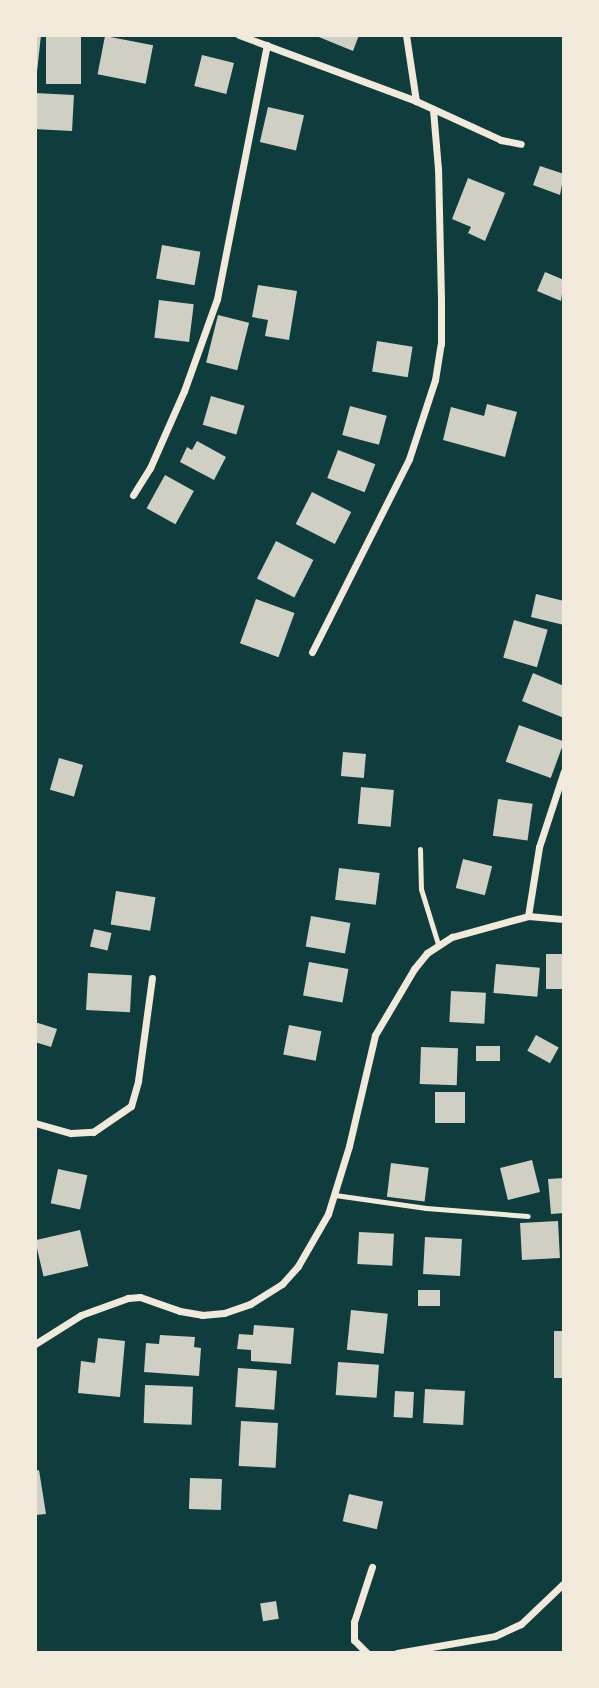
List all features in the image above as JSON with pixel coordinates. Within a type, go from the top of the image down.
[{"type":"street","points":[[239,35],[416,101],[501,140],[521,144]]},
{"type":"street","points":[[406,35],[416,101]]},
{"type":"street","points":[[133,495],[150,468],[184,391],[217,299],[267,45]]},
{"type":"street","points":[[312,652],[410,459],[435,380],[441,344],[441,299],[438,169],[433,108]]},
{"type":"street","points":[[528,916],[539,847],[564,771]]},
{"type":"street","points":[[35,1344],[81,1315],[128,1298],[140,1297],[180,1311],[202,1315],[224,1313],[250,1304],[282,1284],[298,1266],[335,1195],[375,1035],[414,969],[438,944],[497,922],[528,916],[564,919]]},
{"type":"street","points":[[35,1123],[71,1133],[93,1132],[131,1106],[138,1081],[152,978]]},
{"type":"street","points":[[367,1653],[354,1640],[355,1622],[372,1567]]},
{"type":"street","points":[[397,1653],[495,1636],[522,1624],[564,1583]]},
{"type":"lane","points":[[420,849],[421,889],[438,944]]},
{"type":"lane","points":[[335,1195],[426,1208],[528,1216]]},
{"type":"building","points":[[35,35],[41,35],[37,72],[35,72]]},
{"type":"building","points":[[46,35],[81,35],[81,84],[46,84]]},
{"type":"building","points":[[314,35],[359,35],[353,51]]},
{"type":"building","points":[[105,36],[153,45],[146,84],[98,74]]},
{"type":"building","points":[[202,55],[234,63],[226,94],[194,86]]},
{"type":"building","points":[[35,93],[74,95],[72,131],[35,129]]},
{"type":"building","points":[[268,107],[304,115],[296,150],[260,142]]},
{"type":"building","points":[[540,166],[564,174],[560,195],[533,185]]},
{"type":"building","points":[[468,178],[505,193],[485,241],[468,233],[471,227],[452,219]]},
{"type":"building","points":[[162,245],[200,252],[195,285],[156,278]]},
{"type":"building","points":[[545,272],[564,280],[561,301],[537,291]]},
{"type":"building","points":[[258,285],[297,291],[289,340],[265,336],[268,320],[252,317]]},
{"type":"building","points":[[159,300],[194,304],[189,342],[154,338]]},
{"type":"building","points":[[218,315],[249,323],[237,370],[206,363]]},
{"type":"building","points":[[377,341],[413,347],[408,377],[372,372]]},
{"type":"building","points":[[211,396],[245,406],[236,434],[203,425]]},
{"type":"building","points":[[487,404],[517,412],[505,457],[443,440],[451,407],[484,416]]},
{"type":"building","points":[[350,406],[387,416],[379,445],[342,435]]},
{"type":"building","points":[[197,441],[226,457],[214,480],[180,462],[187,447],[192,450]]},
{"type":"building","points":[[338,450],[375,464],[365,492],[327,478]]},
{"type":"building","points":[[165,475],[194,491],[175,524],[147,508]]},
{"type":"building","points":[[312,492],[351,512],[335,544],[296,524]]},
{"type":"building","points":[[276,541],[313,560],[294,597],[257,578]]},
{"type":"building","points":[[536,594],[564,601],[564,625],[531,617]]},
{"type":"building","points":[[256,599],[295,613],[278,657],[240,643]]},
{"type":"building","points":[[514,620],[548,630],[537,667],[503,657]]},
{"type":"building","points":[[533,673],[564,686],[564,718],[522,701]]},
{"type":"building","points":[[519,725],[564,741],[551,778],[506,762]]},
{"type":"building","points":[[343,752],[366,754],[364,778],[341,776]]},
{"type":"building","points":[[59,758],[83,765],[74,797],[50,790]]},
{"type":"building","points":[[361,787],[394,790],[391,827],[358,824]]},
{"type":"building","points":[[498,799],[533,804],[528,841],[493,836]]},
{"type":"building","points":[[463,859],[492,866],[485,895],[456,888]]},
{"type":"building","points":[[339,868],[380,873],[376,905],[335,900]]},
{"type":"building","points":[[116,891],[156,897],[150,931],[111,925]]},
{"type":"building","points":[[311,916],[350,923],[345,953],[306,947]]},
{"type":"building","points":[[94,929],[112,933],[107,951],[90,947]]},
{"type":"building","points":[[546,954],[564,954],[564,989],[546,989]]},
{"type":"building","points":[[309,962],[348,969],[342,1002],[303,995]]},
{"type":"building","points":[[496,964],[540,968],[537,997],[493,993]]},
{"type":"building","points":[[88,973],[132,975],[130,1012],[86,1010]]},
{"type":"building","points":[[451,991],[486,993],[484,1024],[449,1022]]},
{"type":"building","points":[[35,1022],[57,1029],[51,1047],[35,1042]]},
{"type":"building","points":[[289,1025],[321,1031],[316,1061],[283,1054]]},
{"type":"building","points":[[536,1035],[559,1048],[550,1063],[527,1051]]},
{"type":"building","points":[[476,1046],[500,1046],[500,1061],[476,1061]]},
{"type":"building","points":[[421,1047],[458,1048],[457,1085],[420,1084]]},
{"type":"building","points":[[435,1092],[465,1092],[465,1123],[435,1123]]},
{"type":"building","points":[[532,1160],[540,1192],[508,1200],[500,1168]]},
{"type":"building","points":[[391,1163],[429,1168],[425,1201],[387,1197]]},
{"type":"building","points":[[58,1169],[87,1175],[80,1209],[51,1203]]},
{"type":"building","points":[[564,1178],[564,1213],[551,1214],[548,1179]]},
{"type":"building","points":[[558,1221],[560,1258],[522,1260],[520,1223]]},
{"type":"building","points":[[80,1230],[88,1266],[44,1276],[35,1240]]},
{"type":"building","points":[[359,1232],[394,1234],[392,1266],[357,1264]]},
{"type":"building","points":[[425,1237],[462,1239],[460,1276],[423,1274]]},
{"type":"building","points":[[418,1290],[440,1290],[440,1306],[418,1306]]},
{"type":"building","points":[[351,1310],[388,1314],[384,1354],[347,1350]]},
{"type":"building","points":[[254,1325],[294,1328],[291,1364],[251,1361],[251,1350],[237,1349],[239,1334],[253,1335]]},
{"type":"building","points":[[554,1331],[564,1331],[564,1378],[554,1378]]},
{"type":"building","points":[[160,1335],[195,1337],[194,1347],[201,1348],[199,1376],[144,1372],[146,1343],[159,1344]]},
{"type":"building","points":[[98,1338],[125,1341],[120,1397],[78,1393],[81,1361],[95,1363]]},
{"type":"building","points":[[338,1362],[379,1365],[377,1398],[336,1395]]},
{"type":"building","points":[[238,1368],[277,1371],[274,1410],[235,1407]]},
{"type":"building","points":[[145,1385],[193,1387],[192,1425],[144,1423]]},
{"type":"building","points":[[425,1389],[465,1391],[463,1425],[423,1423]]},
{"type":"building","points":[[395,1391],[414,1392],[413,1418],[394,1417]]},
{"type":"building","points":[[241,1421],[278,1423],[276,1468],[239,1466]]},
{"type":"building","points":[[39,1470],[46,1514],[35,1515],[35,1471]]},
{"type":"building","points":[[190,1478],[222,1479],[221,1510],[189,1509]]},
{"type":"building","points":[[349,1494],[383,1502],[377,1529],[343,1521]]},
{"type":"building","points":[[276,1601],[279,1619],[263,1621],[260,1604]]}]
